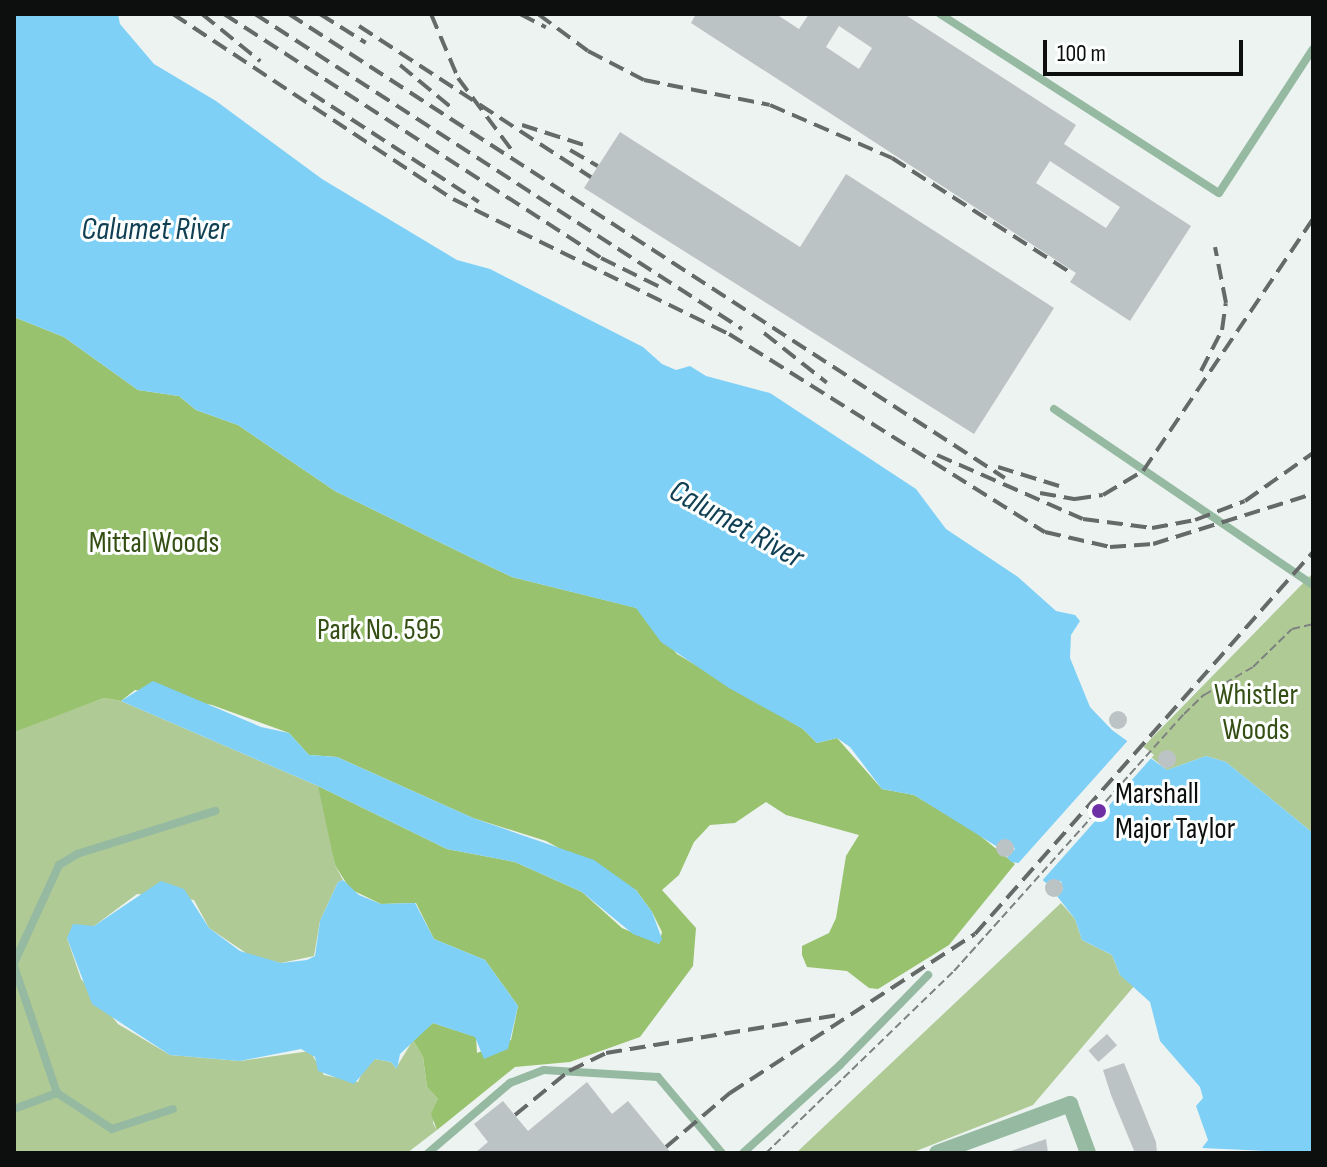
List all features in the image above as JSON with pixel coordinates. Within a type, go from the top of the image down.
[{"type":"street","points":[[937,1153],[973,1147],[1070,1104],[1088,1153]]},
{"type":"lane","points":[[940,14],[1219,193],[1313,49]]},
{"type":"lane","points":[[1054,409],[1313,585]]},
{"type":"lane","points":[[173,1109],[112,1129],[57,1093],[14,965],[59,865],[77,854],[215,811]]},
{"type":"lane","points":[[743,1153],[840,1065],[928,975]]},
{"type":"lane","points":[[428,1153],[510,1083],[544,1070],[645,1072],[658,1077],[722,1153]]},
{"type":"lane","points":[[14,1109],[57,1093]]},
{"type":"path","points":[[766,1153],[904,1022],[1007,913],[1184,714],[1204,695],[1253,667],[1292,629],[1313,624]]},
{"type":"green space","name":"Mittal Woods","points":[[14,317],[64,337],[138,390],[179,396],[196,410],[238,425],[335,491],[512,577],[637,608],[677,654],[803,729],[817,743],[837,738],[882,789],[914,795],[973,830],[1015,864],[949,945],[878,989],[869,988],[847,971],[807,967],[802,955],[802,946],[829,933],[836,918],[846,856],[859,835],[786,815],[766,802],[735,823],[710,825],[694,842],[679,875],[662,890],[696,928],[693,966],[640,1037],[570,1062],[515,1067],[437,1130],[431,1114],[438,1099],[427,1087],[423,1057],[413,1040],[433,1023],[476,1037],[477,1053],[511,1040],[518,1006],[485,960],[434,939],[416,903],[381,904],[350,889],[335,865],[318,786],[447,849],[515,862],[582,892],[622,928],[659,944],[662,932],[652,912],[636,890],[546,841],[473,818],[337,757],[309,755],[289,733],[212,705],[135,690],[121,701],[104,698],[14,732]]},
{"type":"green space","name":"Whistler Woods","points":[[1313,573],[1313,833],[1226,762],[1206,756],[1167,770],[1141,749]]},
{"type":"green space","points":[[14,675],[55,716],[104,698],[121,701],[318,786],[324,805],[335,865],[343,880],[338,882],[320,921],[314,956],[281,963],[249,955],[209,928],[194,900],[137,894],[94,926],[67,938],[81,979],[118,1024],[170,1055],[240,1061],[310,1051],[324,1075],[358,1082],[365,1066],[375,1059],[391,1062],[396,1068],[413,1040],[423,1057],[427,1087],[438,1099],[433,1123],[437,1130],[407,1153],[14,1153]]},
{"type":"green space","points":[[1061,903],[1075,919],[1082,940],[1112,955],[1120,975],[1135,985],[1033,1105],[911,1153],[796,1153]]},
{"type":"water","name":"Calumet River","points":[[14,14],[118,14],[120,24],[154,64],[216,101],[322,179],[457,260],[490,269],[643,347],[662,364],[676,370],[690,366],[706,376],[770,393],[916,489],[946,529],[1018,577],[1056,611],[1075,615],[1080,621],[1071,635],[1070,658],[1090,707],[1112,730],[1167,770],[1206,756],[1226,762],[1313,833],[1313,1153],[1202,1148],[1208,1140],[1196,1106],[1203,1098],[1200,1087],[1160,1041],[1150,1002],[1120,975],[1112,955],[1082,940],[1075,919],[1057,896],[1063,890],[1061,881],[1046,883],[1025,864],[1011,862],[1007,857],[1015,849],[1010,841],[996,846],[914,795],[882,789],[850,747],[837,738],[817,743],[803,729],[729,688],[661,642],[636,608],[512,577],[335,491],[238,425],[196,410],[179,396],[138,390],[64,337],[14,317]]},
{"type":"water","points":[[153,681],[261,727],[289,733],[309,755],[337,757],[473,818],[594,860],[636,890],[652,912],[662,939],[659,944],[633,934],[582,892],[515,862],[447,849],[318,786],[121,701]]},
{"type":"water","points":[[343,880],[359,895],[381,904],[415,903],[434,939],[485,960],[518,1006],[508,1049],[484,1059],[475,1037],[433,1023],[400,1054],[397,1069],[391,1062],[375,1059],[354,1084],[318,1071],[315,1057],[301,1049],[240,1061],[170,1055],[92,1004],[67,938],[73,924],[94,926],[161,881],[184,889],[209,928],[240,951],[281,963],[307,960],[315,956],[320,921],[338,882]]},
{"type":"pier","points":[[1131,737],[1154,755],[1040,883],[1023,868],[1014,868]]},
{"type":"building","points":[[696,14],[776,14],[799,29],[809,14],[904,14],[1076,125],[1064,144],[1191,226],[1130,321],[1070,282],[1076,273],[691,23]],"holes":[[[839,26],[872,48],[859,69],[826,47]],[[1050,161],[1120,207],[1106,228],[1036,183]]]},
{"type":"building","points":[[620,132],[800,247],[846,174],[1054,308],[974,434],[584,188]]},
{"type":"building","points":[[1118,711],[1127,720],[1118,729],[1109,720]]},
{"type":"building","points":[[1167,750],[1176,759],[1167,768],[1158,759]]},
{"type":"building","points":[[1005,839],[1014,848],[1005,857],[996,848]]},
{"type":"building","points":[[1054,879],[1063,888],[1054,897],[1045,888]]},
{"type":"building","points":[[1107,1034],[1117,1045],[1098,1062],[1088,1051]]},
{"type":"building","points":[[1124,1063],[1156,1142],[1157,1153],[1135,1153],[1111,1095],[1103,1070]]},
{"type":"building","points":[[587,1082],[612,1114],[628,1101],[671,1153],[475,1153],[488,1142],[474,1124],[503,1101],[528,1131]]},
{"type":"building","points":[[1046,1139],[1048,1153],[1011,1153],[1011,1151]]},
{"type":"railway","points":[[173,14],[453,199],[729,334],[1045,532],[1110,547],[1153,544],[1313,494]]},
{"type":"railway","points":[[202,14],[260,61]]},
{"type":"railway","points":[[224,14],[601,258],[658,286]]},
{"type":"railway","points":[[255,14],[742,329]]},
{"type":"railway","points":[[289,14],[1005,478]]},
{"type":"railway","points":[[320,14],[366,43]]},
{"type":"railway","points":[[431,14],[458,78],[511,149]]},
{"type":"railway","points":[[520,14],[546,27]]},
{"type":"railway","points":[[538,14],[588,51],[644,80],[770,105],[892,158],[1071,273]]},
{"type":"railway","points":[[359,26],[591,177]]},
{"type":"railway","points":[[400,65],[452,108]]},
{"type":"railway","points":[[311,93],[479,202]]},
{"type":"railway","points":[[522,125],[587,146]]},
{"type":"railway","points":[[570,150],[598,166]]},
{"type":"railway","points":[[1040,493],[1075,499],[1103,495],[1143,471],[1313,219]]},
{"type":"railway","points":[[1201,371],[1222,330],[1226,303],[1215,247]]},
{"type":"railway","points":[[764,333],[827,383]]},
{"type":"railway","points":[[937,455],[1083,519],[1152,528],[1195,520],[1245,501],[1313,453]]},
{"type":"railway","points":[[998,467],[1059,486]]},
{"type":"railway","points":[[666,1147],[730,1093],[975,934],[1313,552]]},
{"type":"railway","points":[[515,1115],[569,1071],[606,1053],[843,1014]]},
{"type":"place","name":"Marshall Major Taylor","points":[[1099,811]]},
{"type":"park label","name":"Park No. 595","points":[[379,630]]}]
